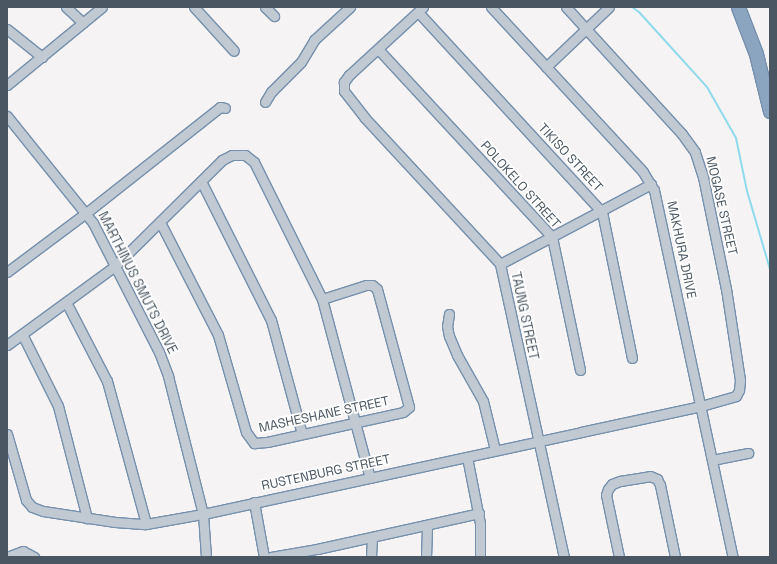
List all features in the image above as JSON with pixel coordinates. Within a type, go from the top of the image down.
[{"type":"highway","points":[[738,7],[756,54],[770,111]]},
{"type":"street","points":[[66,7],[83,23]]},
{"type":"street","points":[[7,85],[102,7]]},
{"type":"street","points":[[194,7],[234,51]]},
{"type":"street","points":[[265,7],[274,16]]},
{"type":"street","points":[[265,102],[271,92],[301,62],[314,40],[350,7]]},
{"type":"street","name":"MAKHURA DRIVE","points":[[490,7],[643,172],[651,184],[659,209],[733,557]]},
{"type":"street","name":"MOGASE STREET","points":[[566,7],[685,137],[698,160],[726,289],[740,385],[738,393],[733,398],[701,406]]},
{"type":"street","points":[[546,67],[585,28],[609,7]]},
{"type":"street","points":[[378,49],[420,9]]},
{"type":"street","name":"TIKISO STREET","points":[[420,9],[602,212],[632,358]]},
{"type":"street","points":[[7,29],[42,57]]},
{"type":"street","name":"TAUNG STREET","points":[[378,49],[349,75],[343,87],[347,96],[365,118],[500,264],[564,557]]},
{"type":"street","name":"POLOKELO STREET","points":[[378,49],[552,237],[580,370]]},
{"type":"street","points":[[7,272],[86,213],[220,107],[225,108]]},
{"type":"street","name":"MARTHINUS SMUTS DRIVE","points":[[7,116],[86,213],[115,266],[164,363],[203,514],[206,557]]},
{"type":"street","points":[[7,346],[115,266],[201,182],[216,165],[227,157],[238,154],[245,155],[254,162],[322,299],[370,478]]},
{"type":"street","points":[[201,182],[271,320],[302,434]]},
{"type":"street","points":[[500,264],[602,212],[651,184]]},
{"type":"street","name":"MASHESHANE STREET","points":[[160,222],[218,335],[248,438],[254,443],[406,411],[409,407],[377,289],[372,285],[366,285],[322,299]]},
{"type":"street","points":[[66,302],[107,381],[146,524]]},
{"type":"street","points":[[449,314],[447,326],[449,336],[486,407],[495,450]]},
{"type":"street","points":[[22,334],[55,399],[87,518]]},
{"type":"street","name":"RUSTENBURG STREET","points":[[7,434],[26,500],[28,504],[37,510],[132,524],[146,524],[203,514],[701,406]]},
{"type":"street","points":[[712,460],[748,453]]},
{"type":"street","points":[[467,457],[481,531],[480,557]]},
{"type":"street","points":[[619,557],[606,495],[609,486],[620,481],[649,476],[657,479],[660,488],[675,557]]},
{"type":"street","points":[[254,502],[264,557]]},
{"type":"street","points":[[271,557],[317,553],[372,537],[478,513]]},
{"type":"street","points":[[426,557],[427,525]]},
{"type":"street","points":[[371,557],[372,537]]},
{"type":"street","points":[[7,557],[23,551],[34,557]]},
{"type":"waterway","points":[[632,7],[639,12],[707,87],[736,138],[747,191],[770,269]]}]
